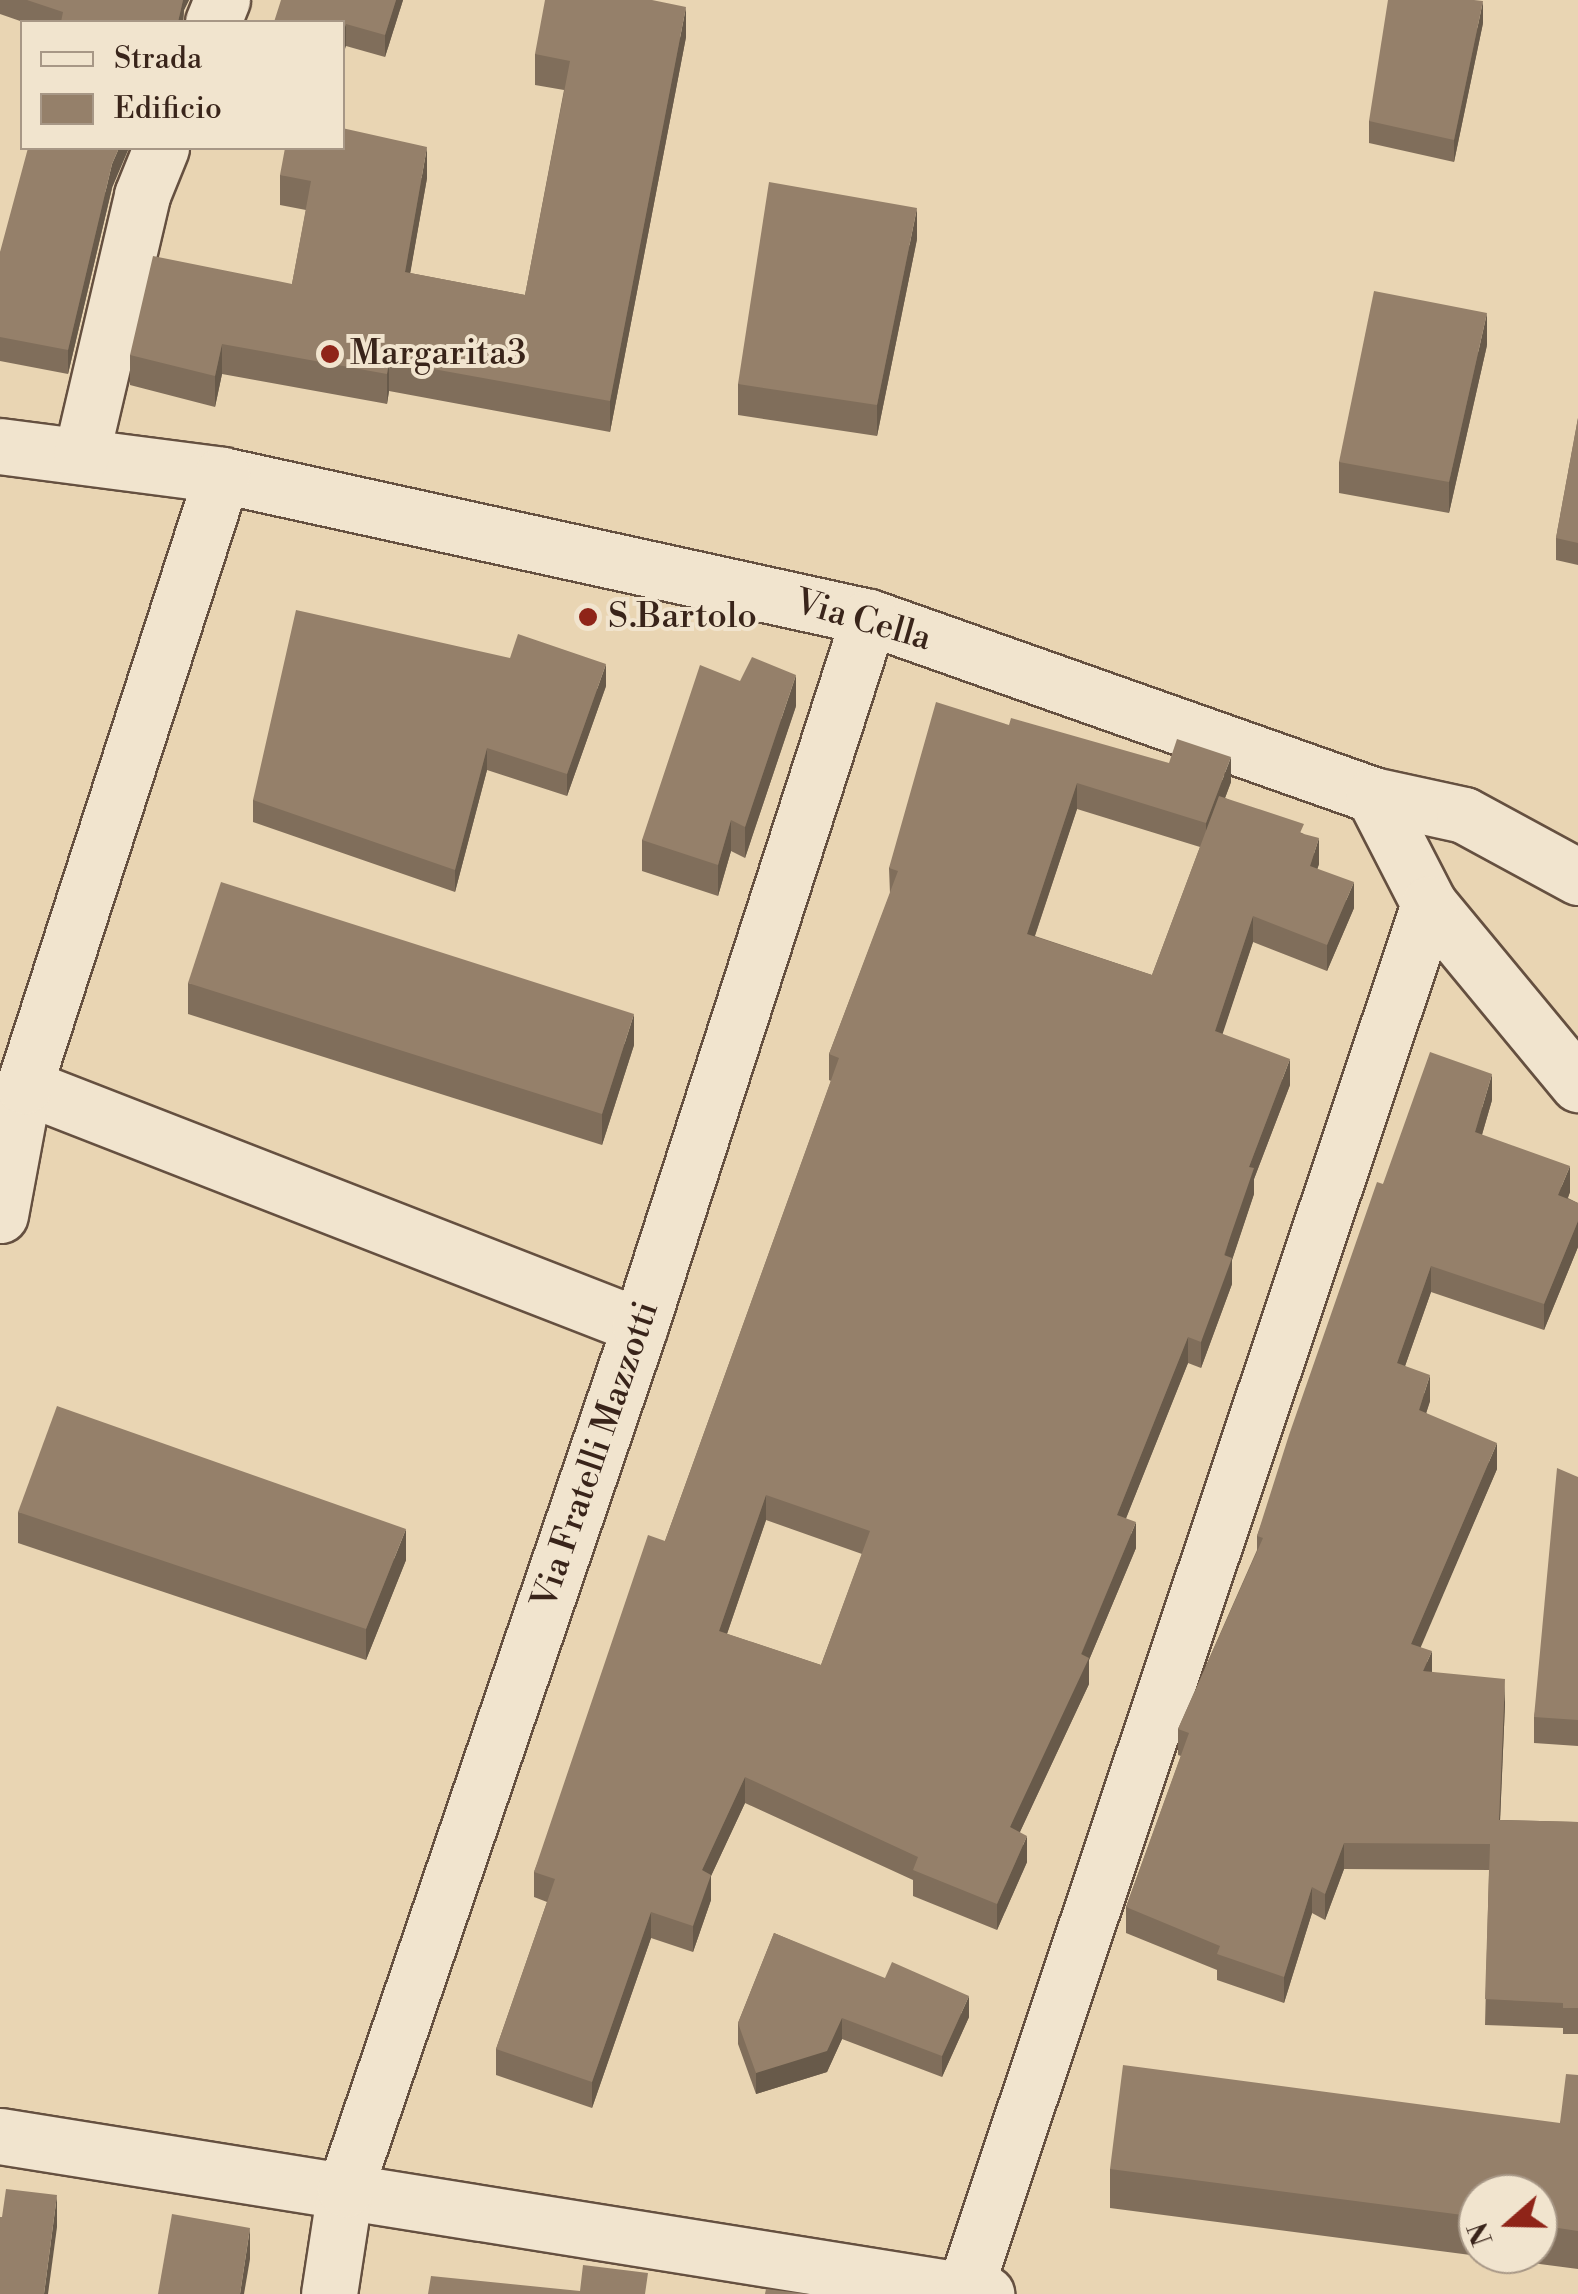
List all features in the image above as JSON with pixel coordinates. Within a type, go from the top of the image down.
[{"type":"street","points":[[80,456],[142,194],[160,150]]},
{"type":"street","name":"Via Cella","points":[[0,446],[222,475],[869,617],[1373,795],[1464,815],[1578,877]]},
{"type":"street","points":[[0,1215],[24,1086],[222,475]]},
{"type":"street","name":"Via Fratelli Mazzotti","points":[[330,2294],[345,2188],[640,1326],[869,617]]},
{"type":"street","points":[[1373,795],[1429,904],[1578,1084]]},
{"type":"street","points":[[0,2136],[345,2188],[971,2293],[1429,904]]},
{"type":"street","points":[[24,1086],[640,1326]]},
{"type":"building","points":[[27,0],[183,0],[178,20],[61,20],[63,12]]},
{"type":"building","points":[[281,0],[396,0],[385,35],[346,24],[345,27],[345,20],[275,20]]},
{"type":"building","points":[[545,0],[652,0],[686,7],[610,401],[389,361],[387,374],[222,344],[215,376],[130,355],[153,256],[292,284],[311,181],[280,175],[285,150],[345,150],[345,129],[427,147],[405,272],[525,295],[570,61],[535,54]]},
{"type":"building","points":[[1388,0],[1483,1],[1454,140],[1369,121]]},
{"type":"building","points":[[27,150],[118,150],[68,350],[0,337],[0,252]]},
{"type":"building","points":[[769,182],[917,208],[877,405],[738,384]]},
{"type":"building","points":[[1374,291],[1487,313],[1449,482],[1339,462]]},
{"type":"building","points":[[1578,418],[1578,543],[1556,538]]},
{"type":"building","points":[[296,610],[510,658],[518,634],[606,664],[567,774],[487,748],[455,870],[253,800]]},
{"type":"building","points":[[752,657],[796,675],[745,827],[731,820],[718,865],[642,840],[700,665],[740,681]]},
{"type":"building","points":[[936,702],[1009,725],[1011,718],[1169,763],[1177,739],[1231,757],[1206,823],[1077,783],[1027,934],[1152,975],[1219,796],[1304,824],[1300,833],[1319,838],[1310,866],[1354,882],[1327,945],[1253,916],[1215,1031],[1290,1059],[1249,1167],[1254,1168],[1224,1255],[1232,1258],[1201,1342],[1188,1337],[1117,1515],[1136,1522],[1081,1654],[1089,1658],[1010,1827],[1027,1836],[997,1904],[913,1870],[918,1857],[745,1777],[702,1870],[711,1875],[693,1926],[651,1912],[592,2082],[496,2049],[555,1879],[534,1872],[648,1535],[665,1541],[839,1058],[829,1054],[898,871],[889,868]],"holes":[[[766,1495],[870,1531],[821,1665],[719,1631]]]},
{"type":"building","points":[[221,882],[634,1014],[602,1114],[188,983]]},
{"type":"building","points":[[1430,1052],[1492,1074],[1475,1132],[1570,1166],[1558,1195],[1578,1203],[1578,1221],[1544,1304],[1431,1266],[1397,1363],[1430,1375],[1419,1410],[1497,1443],[1411,1644],[1432,1651],[1423,1671],[1505,1679],[1499,1820],[1578,1822],[1578,2008],[1563,2008],[1563,2003],[1485,1999],[1490,1844],[1344,1843],[1325,1894],[1312,1887],[1284,1977],[1217,1954],[1220,1946],[1126,1907],[1189,1733],[1178,1729],[1263,1538],[1257,1536],[1289,1435],[1377,1182],[1383,1184]]},
{"type":"building","points":[[57,1406],[406,1529],[366,1629],[18,1512]]},
{"type":"building","points":[[1557,1468],[1578,1477],[1578,1720],[1534,1717]]},
{"type":"building","points":[[774,1933],[885,1978],[892,1962],[969,1996],[942,2056],[842,2018],[827,2051],[756,2073],[738,2023]]},
{"type":"building","points":[[1123,2065],[1560,2123],[1566,2074],[1578,2075],[1578,2231],[1558,2228],[1558,2174],[1458,2174],[1458,2214],[1110,2169]]},
{"type":"building","points":[[6,2189],[57,2195],[44,2294],[0,2294],[0,2217]]},
{"type":"building","points":[[172,2214],[250,2228],[240,2294],[158,2294]]},
{"type":"building","points":[[583,2265],[648,2273],[645,2294],[428,2294],[431,2276],[580,2291]]},
{"type":"building","points":[[766,2289],[808,2294],[765,2294]]},
{"type":"place","name":"Margarita3","points":[[330,354]]},
{"type":"place","name":"S.Bartolo","points":[[588,617]]}]
